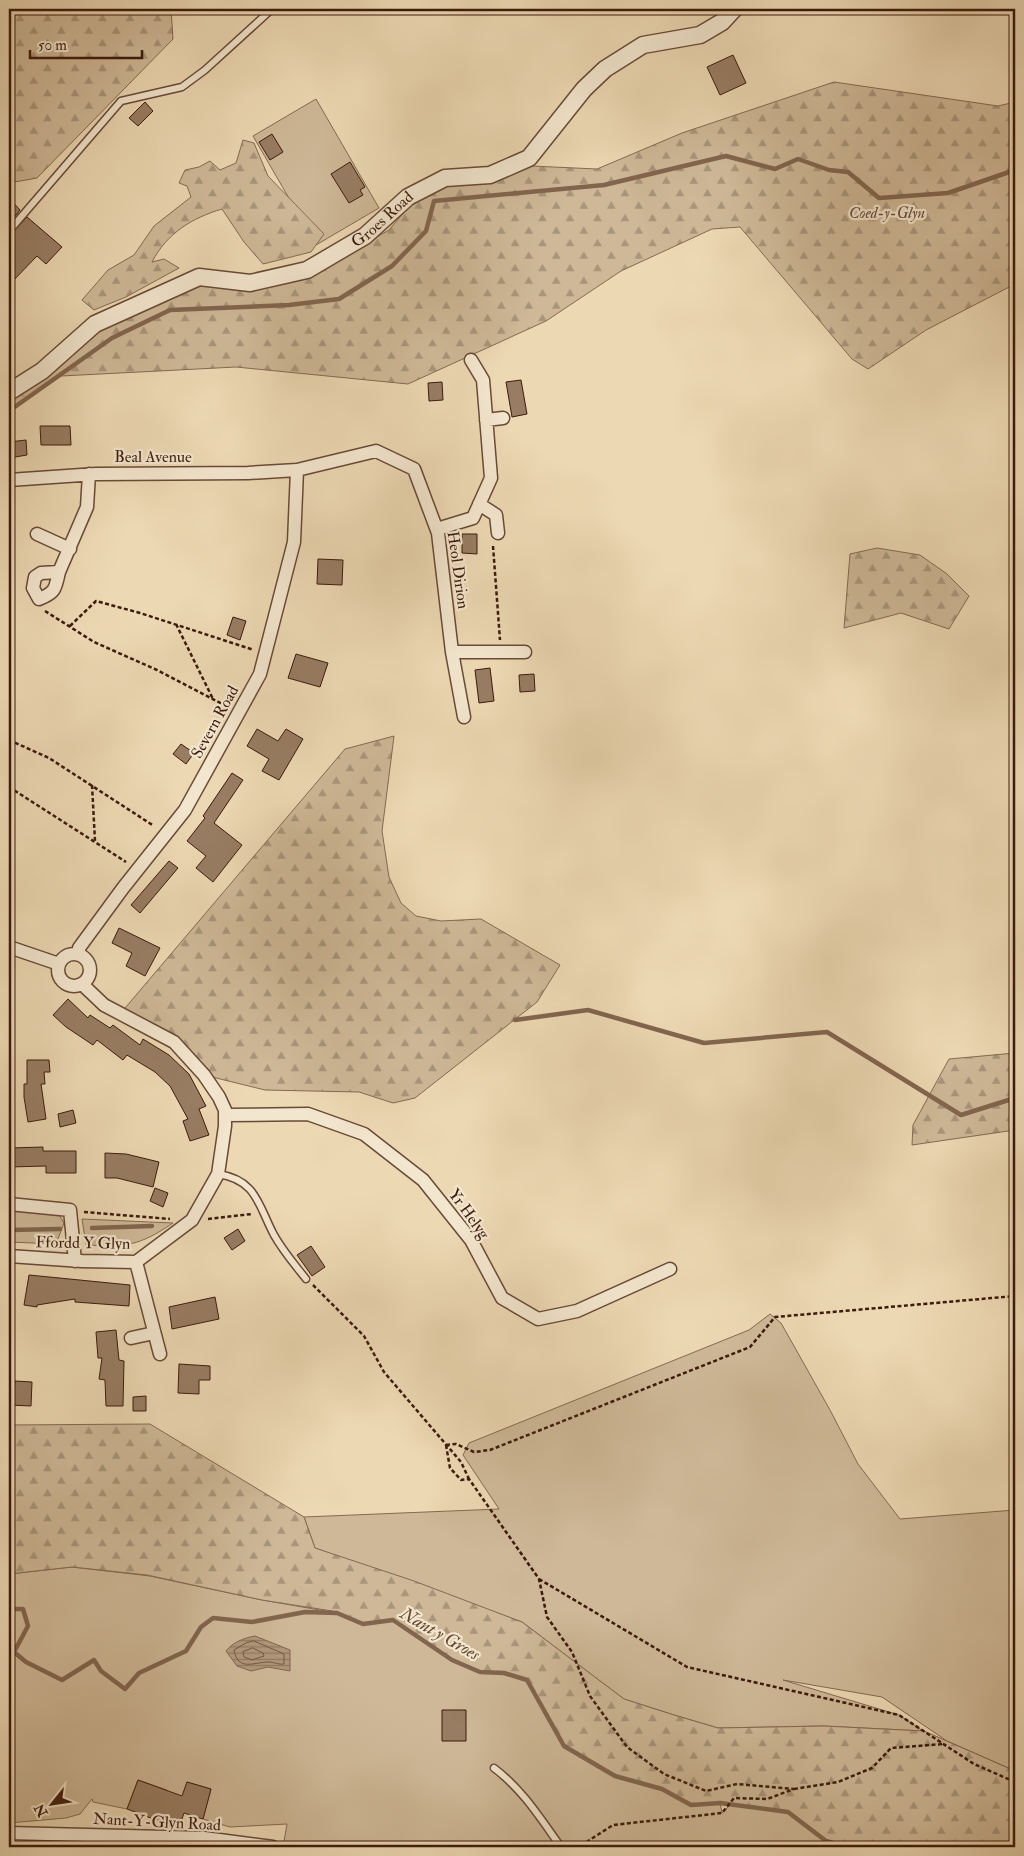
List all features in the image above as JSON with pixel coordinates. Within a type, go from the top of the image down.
[{"type":"street","name":"Groes Road","points":[[9,392],[42,371],[95,324],[199,277],[250,283],[307,270],[365,236],[408,196],[445,178],[490,174],[529,158],[584,89],[605,70],[643,45],[700,35],[722,22],[734,9]]},
{"type":"street","points":[[437,529],[473,518],[491,478],[483,380],[471,360]]},
{"type":"street","points":[[486,420],[503,418]]},
{"type":"street","name":"Heol Dirion","points":[[297,470],[376,451],[414,469],[437,529],[452,652],[464,717]]},
{"type":"street","name":"Beal Avenue","points":[[9,480],[89,474],[248,473],[297,470]]},
{"type":"street","name":"Severn Road","points":[[79,955],[79,948],[185,810],[260,674],[294,542],[297,470]]},
{"type":"street","points":[[60,572],[41,573],[35,577],[33,588],[39,599],[52,594],[87,507],[89,474]]},
{"type":"street","points":[[479,504],[496,516],[498,533]]},
{"type":"street","points":[[37,534],[70,549]]},
{"type":"street","points":[[452,652],[525,652]]},
{"type":"street","points":[[9,947],[59,964]]},
{"type":"street","points":[[79,955],[88,961],[91,971],[82,984],[72,987],[63,982],[58,974],[59,964],[65,956],[79,955]]},
{"type":"street","name":"Ffordd Y Glyn","points":[[9,1257],[136,1262],[192,1220],[218,1174],[225,1115],[219,1097],[204,1075],[174,1042],[104,1005],[82,984]]},
{"type":"street","name":"Yr Helyg","points":[[225,1115],[308,1114],[364,1134],[423,1180],[471,1240],[502,1298],[538,1319],[577,1311],[670,1269]]},
{"type":"street","points":[[9,1204],[70,1210],[75,1261]]},
{"type":"street","points":[[136,1262],[160,1354]]},
{"type":"street","points":[[131,1338],[154,1332]]},
{"type":"street","name":"Nant-Y-Glyn Road","points":[[9,1833],[204,1838],[273,1847]]},
{"type":"lane","points":[[9,231],[121,100],[182,87],[205,70],[272,9]]},
{"type":"lane","points":[[218,1174],[235,1177],[256,1194],[275,1237],[306,1280]]},
{"type":"lane","points":[[494,1768],[511,1781],[533,1806],[561,1847]]},
{"type":"path","points":[[498,533],[492,535],[500,652]]},
{"type":"path","points":[[39,599],[40,608],[94,642],[158,670],[239,712]]},
{"type":"path","points":[[70,626],[96,601],[176,624],[265,654]]},
{"type":"path","points":[[176,624],[213,698]]},
{"type":"path","points":[[9,740],[49,758],[166,834]]},
{"type":"path","points":[[92,785],[95,842]]},
{"type":"path","points":[[9,788],[138,869]]},
{"type":"path","points":[[70,1210],[192,1220],[264,1213]]},
{"type":"path","points":[[306,1280],[324,1295],[364,1336],[384,1372],[461,1462],[469,1479],[539,1579],[547,1617],[572,1652],[590,1696],[627,1747],[664,1774],[706,1790],[737,1784],[794,1789]]},
{"type":"path","points":[[446,1444],[456,1444],[474,1452],[499,1446],[750,1347],[775,1316],[1015,1296]]},
{"type":"path","points":[[446,1444],[450,1468],[461,1480],[469,1479]]},
{"type":"path","points":[[539,1579],[687,1667],[898,1715],[974,1764],[1015,1782]]},
{"type":"path","points":[[584,1847],[588,1841],[612,1825],[722,1813],[734,1798],[767,1799],[794,1789],[838,1782],[872,1768],[891,1748],[943,1744]]},
{"type":"green space","points":[[9,9],[171,9],[173,39],[37,178],[9,183]]},
{"type":"green space","name":"Coed-y-Glyn","points":[[834,82],[998,106],[1015,102],[1015,284],[926,330],[868,369],[852,359],[740,227],[712,229],[621,271],[546,321],[408,384],[236,367],[61,376],[9,411],[9,400],[45,376],[101,328],[197,284],[247,289],[343,256],[389,230],[411,204],[445,185],[488,181],[531,166],[597,169],[682,133]]},
{"type":"green space","points":[[316,99],[379,208],[316,245],[253,136]]},
{"type":"green space","points":[[243,140],[254,143],[268,176],[324,234],[311,252],[263,264],[244,242],[222,209],[201,217],[181,228],[165,243],[152,262],[164,259],[179,268],[126,297],[94,310],[82,300],[108,270],[134,255],[154,226],[191,197],[187,186],[179,183],[185,170],[199,167],[210,161],[220,170],[236,163]]},
{"type":"green space","points":[[877,548],[920,555],[947,574],[969,596],[949,629],[901,613],[844,628],[850,554]]},
{"type":"green space","points":[[394,736],[382,831],[389,877],[401,903],[416,916],[441,921],[481,919],[560,965],[537,1002],[415,1098],[393,1103],[359,1092],[265,1090],[204,1075],[174,1042],[120,1014],[345,749]]},
{"type":"green space","points":[[1015,1053],[1015,1130],[912,1145],[913,1125],[949,1059]]},
{"type":"green space","points":[[9,1210],[59,1215],[64,1223],[56,1244],[9,1242]]},
{"type":"green space","points":[[82,1219],[173,1223],[141,1241],[112,1246],[86,1245]]},
{"type":"green space","points":[[770,1314],[781,1323],[858,1464],[900,1519],[1015,1510],[1015,1761],[1013,1770],[947,1741],[882,1697],[783,1680],[899,1715],[923,1731],[824,1726],[718,1728],[674,1715],[624,1699],[522,1622],[315,1548],[304,1517],[499,1509],[463,1455],[469,1443],[749,1330]]},
{"type":"green space","points":[[150,1424],[304,1517],[315,1548],[414,1581],[522,1622],[624,1699],[718,1728],[824,1726],[924,1731],[1015,1771],[1015,1847],[846,1847],[826,1841],[788,1812],[720,1803],[691,1805],[662,1789],[615,1776],[564,1746],[527,1680],[504,1673],[480,1672],[462,1665],[393,1620],[363,1624],[332,1611],[262,1600],[147,1575],[72,1567],[9,1574],[9,1425]]},
{"type":"green space","points":[[72,1567],[150,1576],[262,1600],[337,1613],[363,1624],[393,1620],[452,1660],[480,1672],[504,1673],[527,1680],[564,1746],[615,1776],[662,1789],[691,1805],[720,1803],[722,1813],[730,1805],[788,1812],[826,1841],[846,1847],[283,1847],[287,1824],[230,1827],[203,1819],[211,1789],[187,1782],[174,1823],[173,1837],[159,1837],[156,1820],[167,1790],[138,1780],[127,1809],[93,1802],[92,1799],[80,1814],[66,1818],[9,1823],[9,1574]]},
{"type":"green space","points":[[108,1835],[238,1847],[106,1847]]},
{"type":"water","points":[[255,1636],[290,1650],[290,1671],[268,1667],[251,1671],[237,1666],[226,1651],[239,1641]]},
{"type":"building","points":[[733,55],[746,83],[720,95],[707,67]]},
{"type":"building","points":[[145,102],[153,111],[138,126],[129,118]]},
{"type":"building","points":[[272,134],[283,152],[270,160],[259,142]]},
{"type":"building","points":[[350,162],[365,187],[360,190],[363,195],[349,203],[331,174]]},
{"type":"building","points":[[9,198],[20,210],[9,224]]},
{"type":"building","points":[[27,217],[62,247],[46,264],[37,256],[9,285],[9,236]]},
{"type":"building","points":[[521,380],[527,414],[512,417],[506,382]]},
{"type":"building","points":[[442,382],[443,400],[429,401],[428,383]]},
{"type":"building","points":[[40,426],[70,426],[71,445],[41,445]]},
{"type":"building","points":[[26,440],[27,455],[9,458],[9,442]]},
{"type":"building","points":[[462,534],[477,534],[477,554],[462,553]]},
{"type":"building","points":[[318,559],[343,560],[342,585],[317,584]]},
{"type":"building","points":[[233,617],[246,621],[240,640],[227,635]]},
{"type":"building","points":[[296,654],[328,663],[320,687],[288,678]]},
{"type":"building","points":[[490,668],[494,701],[479,703],[475,670]]},
{"type":"building","points":[[534,674],[535,691],[520,692],[519,675]]},
{"type":"building","points":[[257,729],[278,741],[286,729],[303,739],[279,780],[262,771],[269,759],[247,746]]},
{"type":"building","points":[[181,744],[194,753],[186,764],[173,754]]},
{"type":"building","points":[[232,773],[243,780],[214,823],[242,845],[213,882],[196,868],[206,856],[187,841],[205,818],[203,816]]},
{"type":"building","points":[[169,861],[178,868],[140,913],[131,905]]},
{"type":"building","points":[[119,928],[160,948],[145,976],[126,966],[132,953],[112,943]]},
{"type":"building","points":[[68,999],[88,1018],[90,1015],[110,1028],[113,1025],[140,1045],[143,1039],[169,1055],[189,1074],[206,1106],[199,1109],[209,1135],[190,1141],[183,1121],[188,1119],[170,1086],[155,1072],[127,1055],[123,1060],[97,1040],[93,1045],[66,1027],[53,1015]]},
{"type":"building","points":[[27,1060],[49,1060],[50,1072],[44,1072],[45,1084],[41,1084],[46,1119],[28,1122],[24,1097],[24,1084],[27,1084]]},
{"type":"building","points":[[73,1110],[76,1123],[60,1127],[58,1114]]},
{"type":"building","points":[[43,1147],[43,1151],[76,1151],[76,1173],[46,1173],[46,1166],[9,1167],[9,1148]]},
{"type":"building","points":[[105,1153],[126,1154],[159,1162],[153,1187],[117,1178],[105,1178]]},
{"type":"building","points":[[155,1188],[168,1193],[163,1207],[150,1201]]},
{"type":"building","points":[[238,1229],[245,1241],[232,1250],[224,1238]]},
{"type":"building","points":[[311,1246],[325,1267],[312,1276],[297,1255]]},
{"type":"building","points":[[29,1275],[130,1285],[129,1306],[75,1302],[75,1299],[37,1305],[37,1307],[24,1305]]},
{"type":"building","points":[[215,1297],[219,1319],[172,1329],[169,1307]]},
{"type":"building","points":[[116,1330],[119,1360],[124,1361],[123,1406],[106,1406],[105,1380],[99,1379],[102,1358],[98,1358],[96,1332]]},
{"type":"building","points":[[179,1364],[210,1366],[210,1380],[199,1380],[199,1394],[178,1393]]},
{"type":"building","points":[[15,1381],[32,1382],[31,1406],[9,1405],[9,1392],[14,1392]]},
{"type":"building","points":[[146,1396],[146,1411],[133,1411],[133,1397]]},
{"type":"building","points":[[442,1710],[466,1710],[466,1741],[442,1741]]},
{"type":"building","points":[[138,1780],[182,1796],[187,1782],[211,1789],[203,1819],[184,1813],[180,1825],[156,1820],[127,1809]]},
{"type":"waterway","points":[[9,411],[112,338],[170,310],[289,305],[339,299],[392,266],[426,231],[434,201],[604,185],[726,156],[775,169],[798,159],[829,170],[848,172],[879,198],[948,193],[1015,170]]},
{"type":"waterway","points":[[515,1020],[588,1010],[704,1043],[827,1032],[961,1115],[1015,1098]]},
{"type":"waterway","points":[[92,1228],[152,1226]]},
{"type":"waterway","points":[[9,1230],[60,1229]]},
{"type":"waterway","name":"Nant y Groes","points":[[9,1609],[23,1609],[28,1626],[14,1652],[26,1662],[62,1680],[94,1660],[101,1671],[125,1689],[139,1673],[186,1651],[201,1627],[213,1618],[252,1622],[305,1612],[337,1613],[363,1624],[393,1620],[452,1660],[480,1672],[504,1673],[527,1680],[564,1746],[615,1776],[662,1789],[691,1805],[720,1803],[788,1812],[826,1841],[846,1847]]}]
